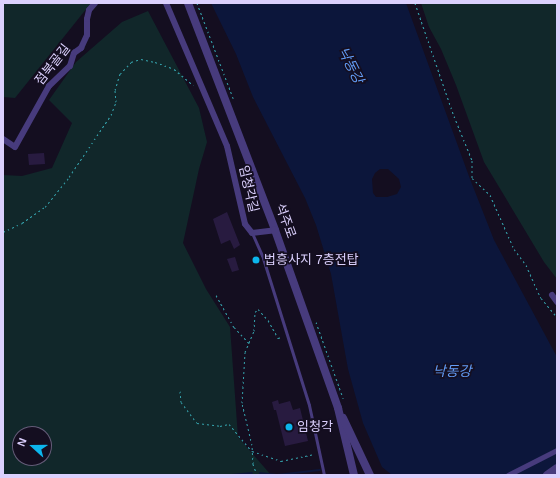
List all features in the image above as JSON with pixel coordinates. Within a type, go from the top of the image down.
[{"type":"street","name":"점북골길","points":[[3,139],[15,147],[49,86],[61,77],[70,66],[74,53],[81,48],[87,35],[87,19],[89,10],[95,3]]},
{"type":"street","name":"임청각길","points":[[166,3],[227,146],[245,224],[252,233]]},
{"type":"street","name":"석주로","points":[[188,3],[275,230],[338,408],[354,475]]},
{"type":"street","points":[[252,233],[275,230]]},
{"type":"street","points":[[552,295],[557,302]]},
{"type":"street","points":[[338,408],[354,437],[370,475]]},
{"type":"street","points":[[508,475],[557,450]]},
{"type":"street","points":[[548,475],[557,468]]},
{"type":"street","points":[[548,475],[557,472]]},
{"type":"lane","name":"임청각길","points":[[252,233],[262,255],[309,405],[324,475]]},
{"type":"path","points":[[415,3],[454,116],[472,160],[472,178],[490,195],[514,249],[526,265],[541,298],[557,317]]},
{"type":"path","points":[[3,232],[22,223],[46,207],[69,177],[111,115],[116,102],[115,90],[120,74],[131,62],[141,59],[156,62],[174,69],[192,85],[202,86]]},
{"type":"path","points":[[216,295],[234,327],[249,344]]},
{"type":"path","points":[[257,475],[252,464],[252,450],[242,403],[245,352],[254,332],[255,312],[258,309],[268,320],[278,338],[287,335]]},
{"type":"path","points":[[180,391],[181,402],[197,423],[220,426],[230,424],[252,450],[281,461],[320,452]]},
{"type":"green space","points":[[3,3],[91,3],[15,98],[3,97]]},
{"type":"green space","points":[[421,3],[557,3],[557,279],[544,262],[484,162],[456,85],[441,49],[429,27]]},
{"type":"green space","points":[[148,11],[199,108],[207,142],[199,169],[183,243],[206,289],[230,327],[238,437],[271,475],[3,475],[3,175],[22,176],[52,168],[72,123],[49,100],[76,62],[122,22]]},
{"type":"water","name":"낙동강","points":[[211,3],[406,3],[470,179],[494,240],[557,357],[557,475],[392,475],[382,467],[363,423],[348,369],[331,274],[316,225],[305,198],[253,97],[236,54]],"holes":[[[380,169],[388,169],[399,179],[401,187],[397,194],[387,197],[376,197],[373,193],[372,179],[375,173]]]},
{"type":"building","points":[[44,153],[45,164],[29,165],[28,154]]},
{"type":"building","points":[[227,212],[240,245],[234,249],[230,240],[221,244],[213,219]]},
{"type":"building","points":[[235,257],[239,270],[232,272],[227,259]]},
{"type":"building","points":[[278,400],[279,404],[290,401],[293,410],[300,408],[308,441],[285,446],[276,410],[274,410],[272,402]]},
{"type":"waterway","points":[[260,473],[277,475],[320,470]]},
{"type":"waterway","points":[[232,475],[252,473]]},
{"type":"place","name":"법흥사지 7층전탑","points":[[256,260]]},
{"type":"place","name":"임청각","points":[[289,427]]}]
